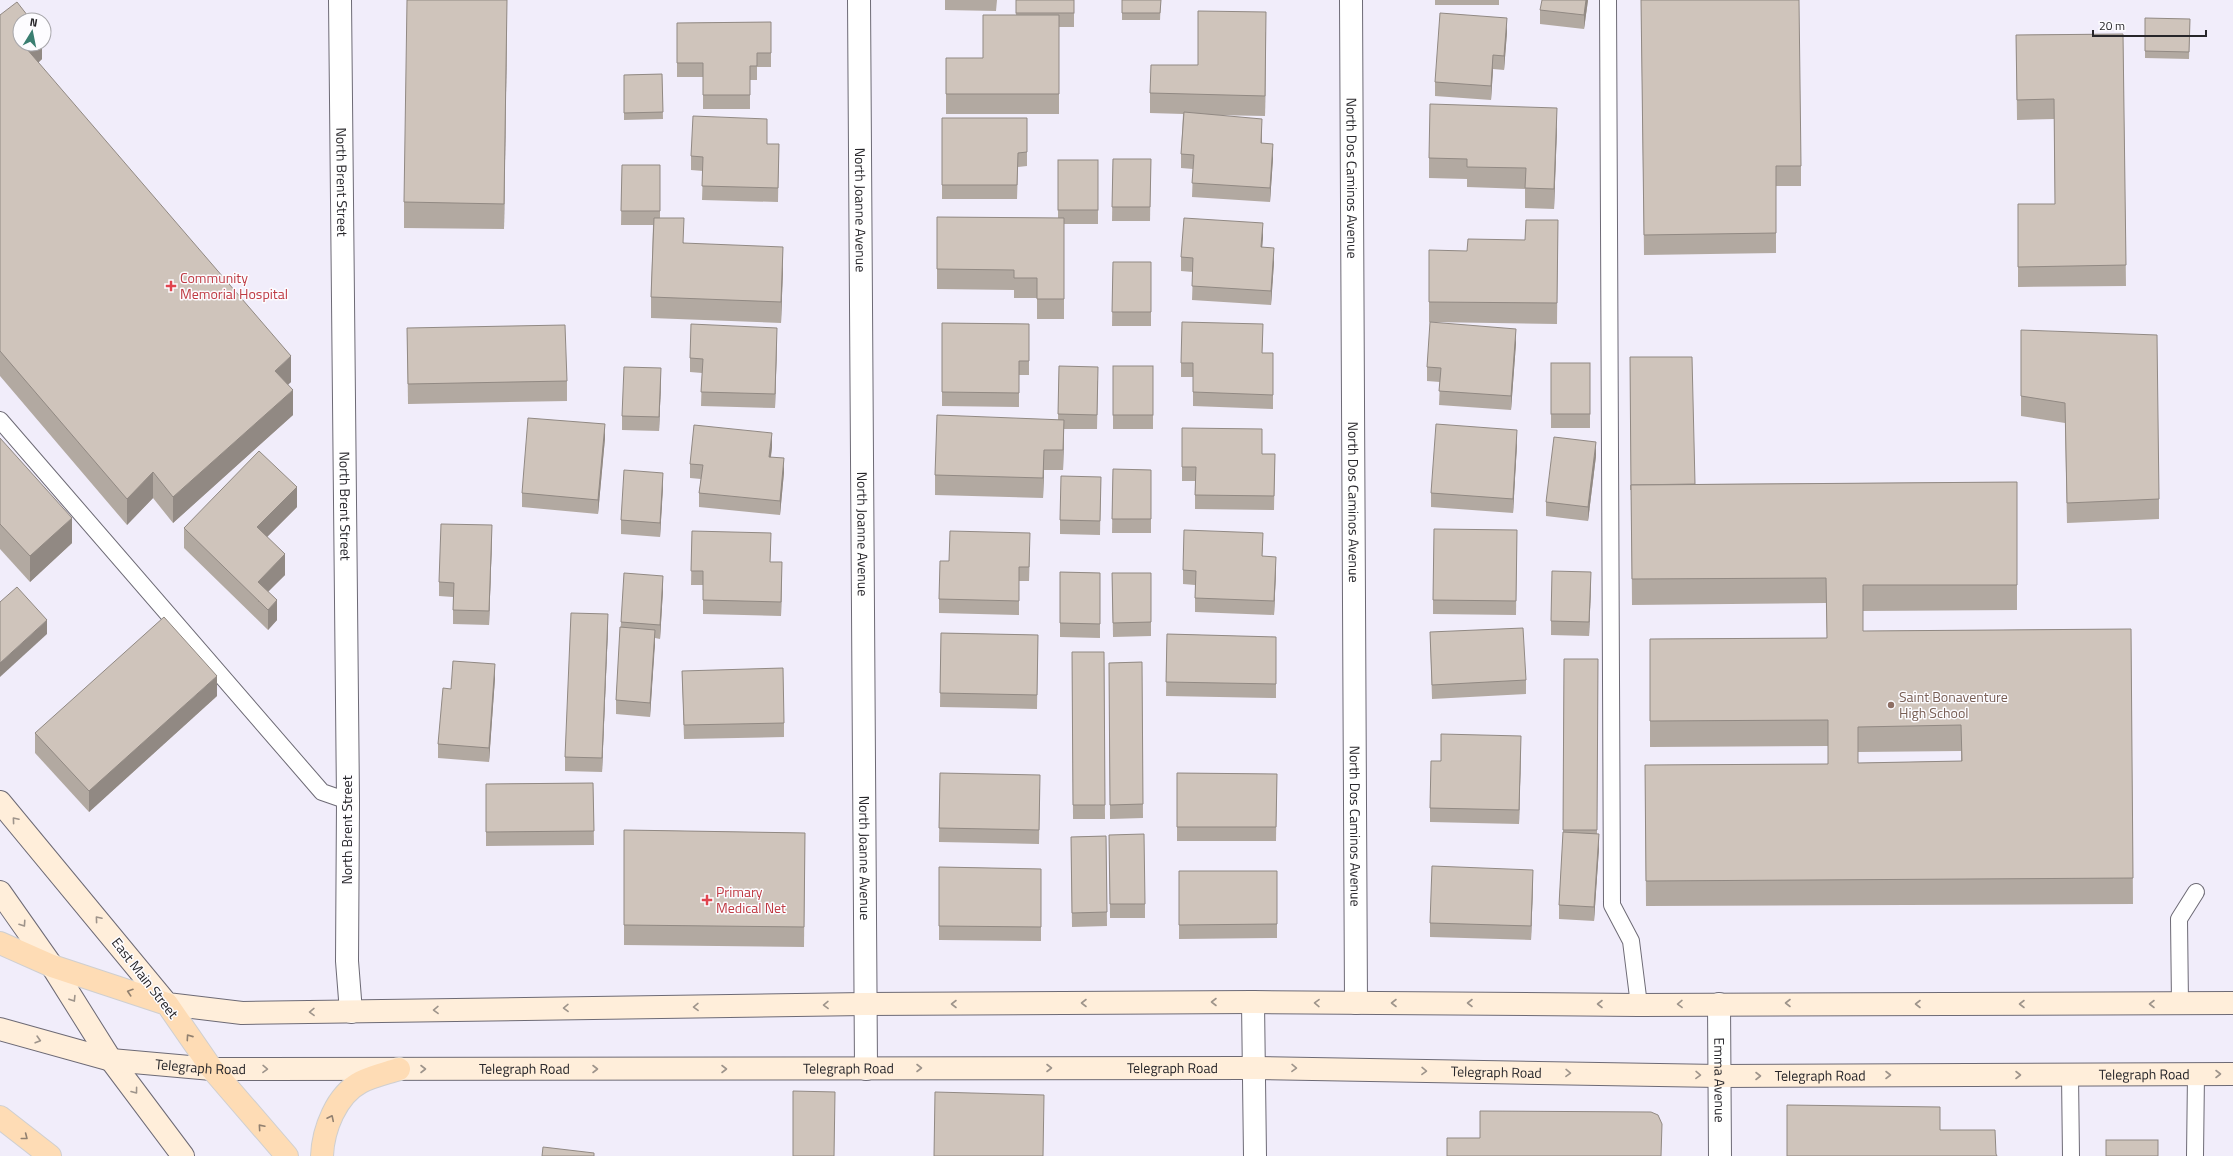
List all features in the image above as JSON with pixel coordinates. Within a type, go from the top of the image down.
[{"type":"main road","name":"East Main Street","points":[[0,802],[167,1004],[212,1069],[287,1156]]},
{"type":"main road","points":[[0,892],[52,966],[111,1060],[183,1156]]},
{"type":"main road","points":[[0,943],[52,966],[167,1004],[242,1013],[865,1004],[1253,1002],[1639,1005],[2233,1003]]},
{"type":"main road","name":"Telegraph Road","points":[[0,1029],[111,1060],[212,1069],[1255,1068],[1719,1076],[2233,1074]]},
{"type":"main road","points":[[322,1156],[322,1146],[330,1120],[350,1090],[361,1082],[399,1069]]},
{"type":"main road","points":[[0,1117],[50,1156]]},
{"type":"street","name":"North Brent Street","points":[[340,0],[348,801],[346,961],[351,1012]]},
{"type":"street","name":"North Joanne Avenue","points":[[859,0],[866,1068]]},
{"type":"street","name":"North Dos Caminos Avenue","points":[[1351,0],[1356,1003]]},
{"type":"street","points":[[1253,1002],[1255,1156]]},
{"type":"street","name":"Emma Avenue","points":[[1719,1004],[1720,1156]]},
{"type":"lane","points":[[1608,0],[1612,905],[1631,941],[1635,956],[1639,1005]]},
{"type":"lane","points":[[0,420],[322,792],[348,801]]},
{"type":"lane","points":[[2180,1004],[2179,919],[2196,892]]},
{"type":"lane","points":[[2195,1156],[2196,1074]]},
{"type":"lane","points":[[2070,1075],[2071,1156]]},
{"type":"building","points":[[407,0],[507,0],[504,204],[404,202]]},
{"type":"building","points":[[1016,0],[1074,0],[1074,13],[1016,13]]},
{"type":"building","points":[[1122,0],[1161,0],[1160,13],[1122,13]]},
{"type":"building","points":[[1542,0],[1586,0],[1584,15],[1540,10]]},
{"type":"building","points":[[1641,0],[1799,0],[1801,166],[1776,166],[1776,233],[1644,235]]},
{"type":"building","points":[[17,2],[25,12],[12,12],[12,52],[29,52],[291,356],[275,371],[293,390],[173,497],[153,472],[127,499],[0,351],[0,15]]},
{"type":"building","points":[[1198,11],[1266,12],[1265,96],[1150,93],[1151,65],[1198,65]]},
{"type":"building","points":[[1440,13],[1507,18],[1504,56],[1493,55],[1491,86],[1435,82]]},
{"type":"building","points":[[983,15],[1059,15],[1059,94],[946,94],[946,58],[983,58]]},
{"type":"building","points":[[2145,18],[2190,19],[2189,52],[2145,51]]},
{"type":"building","points":[[771,22],[771,53],[757,53],[757,66],[750,66],[750,95],[703,95],[703,63],[677,63],[677,23]]},
{"type":"building","points":[[2123,34],[2126,265],[2018,267],[2018,204],[2055,204],[2054,99],[2017,100],[2016,35]]},
{"type":"building","points":[[662,74],[663,112],[624,113],[624,75]]},
{"type":"building","points":[[1430,104],[1557,108],[1554,189],[1525,188],[1526,168],[1467,167],[1467,159],[1429,158]]},
{"type":"building","points":[[1184,112],[1262,119],[1261,143],[1273,144],[1270,188],[1192,183],[1194,155],[1181,154]]},
{"type":"building","points":[[693,116],[767,119],[767,144],[779,144],[778,188],[702,186],[703,157],[691,156]]},
{"type":"building","points":[[942,118],[1027,118],[1027,152],[1018,153],[1017,185],[942,185]]},
{"type":"building","points":[[1113,159],[1151,159],[1150,207],[1112,207]]},
{"type":"building","points":[[1058,160],[1098,160],[1098,210],[1058,210]]},
{"type":"building","points":[[622,165],[660,165],[660,211],[621,211]]},
{"type":"building","points":[[937,217],[1064,218],[1064,299],[1037,299],[1037,278],[1014,278],[1014,270],[937,269]]},
{"type":"building","points":[[654,218],[684,218],[683,243],[783,247],[781,302],[651,297]]},
{"type":"building","points":[[1184,218],[1263,223],[1261,247],[1274,248],[1271,291],[1192,286],[1193,258],[1181,257]]},
{"type":"building","points":[[1526,220],[1558,220],[1557,303],[1429,302],[1429,250],[1467,251],[1468,239],[1525,240]]},
{"type":"building","points":[[1113,262],[1151,262],[1151,312],[1112,312]]},
{"type":"building","points":[[1182,322],[1263,324],[1262,353],[1273,353],[1273,395],[1193,392],[1193,363],[1181,363]]},
{"type":"building","points":[[1430,322],[1516,329],[1511,396],[1439,391],[1441,368],[1427,367]]},
{"type":"building","points":[[942,323],[1029,324],[1029,361],[1019,361],[1019,393],[942,392]]},
{"type":"building","points":[[691,324],[777,328],[775,394],[701,392],[703,359],[690,358]]},
{"type":"building","points":[[565,325],[567,381],[408,384],[407,328]]},
{"type":"building","points":[[2021,330],[2157,335],[2159,499],[2067,503],[2065,403],[2021,396]]},
{"type":"building","points":[[1630,357],[1692,357],[1695,484],[1631,485],[1631,490]]},
{"type":"building","points":[[1551,363],[1590,363],[1590,414],[1551,414]]},
{"type":"building","points":[[1059,366],[1098,367],[1097,415],[1058,414]]},
{"type":"building","points":[[1113,366],[1153,366],[1153,415],[1113,415]]},
{"type":"building","points":[[624,367],[661,368],[659,417],[622,416]]},
{"type":"building","points":[[937,415],[1064,420],[1063,450],[1044,450],[1043,478],[935,475]]},
{"type":"building","points":[[528,418],[605,424],[598,500],[522,493]]},
{"type":"building","points":[[1436,424],[1517,430],[1513,499],[1431,493]]},
{"type":"building","points":[[694,425],[772,433],[769,457],[784,458],[780,501],[699,493],[703,465],[690,464]]},
{"type":"building","points":[[1182,428],[1262,429],[1262,454],[1275,454],[1274,496],[1195,495],[1196,467],[1182,467]]},
{"type":"building","points":[[1554,437],[1596,442],[1588,507],[1546,502]]},
{"type":"building","points":[[0,438],[72,518],[30,556],[0,524]]},
{"type":"building","points":[[259,451],[297,487],[257,527],[285,554],[258,582],[277,600],[268,610],[184,528]]},
{"type":"building","points":[[1113,469],[1151,470],[1151,519],[1112,519]]},
{"type":"building","points":[[624,470],[663,473],[660,523],[621,520]]},
{"type":"building","points":[[1061,476],[1101,477],[1100,521],[1060,520]]},
{"type":"building","name":"Saint Bonaventure High School","points":[[2017,482],[2017,585],[1863,585],[1863,631],[2131,629],[2133,878],[1646,881],[1645,765],[1828,764],[1828,720],[1650,721],[1650,639],[1827,638],[1826,578],[1632,579],[1631,485]],"holes":[[[1961,725],[1962,761],[1858,763],[1858,727]]]},
{"type":"building","points":[[441,524],[492,525],[489,611],[453,610],[454,583],[439,582]]},
{"type":"building","points":[[1434,529],[1517,530],[1516,601],[1433,600]]},
{"type":"building","points":[[1184,530],[1263,533],[1262,556],[1276,557],[1274,601],[1195,598],[1196,571],[1183,570]]},
{"type":"building","points":[[692,531],[771,533],[770,562],[782,562],[781,602],[703,600],[703,571],[691,571]]},
{"type":"building","points":[[950,531],[1030,533],[1029,567],[1019,567],[1019,601],[939,599],[940,561],[949,561]]},
{"type":"building","points":[[1552,571],[1591,572],[1589,622],[1551,621]]},
{"type":"building","points":[[1060,572],[1100,573],[1100,624],[1060,623]]},
{"type":"building","points":[[624,573],[663,576],[660,625],[621,622]]},
{"type":"building","points":[[1112,573],[1151,573],[1151,622],[1113,623]]},
{"type":"building","points":[[17,587],[47,620],[0,663],[0,602]]},
{"type":"building","points":[[571,613],[608,614],[602,758],[565,757]]},
{"type":"building","points":[[164,617],[217,676],[89,791],[35,733]]},
{"type":"building","points":[[620,627],[655,630],[650,703],[616,700]]},
{"type":"building","points":[[1523,628],[1526,680],[1432,685],[1430,632]]},
{"type":"building","points":[[941,633],[1038,635],[1037,695],[940,693]]},
{"type":"building","points":[[1167,634],[1276,637],[1276,684],[1166,682]]},
{"type":"building","points":[[1072,652],[1104,652],[1105,805],[1073,805]]},
{"type":"building","points":[[1564,659],[1598,659],[1597,830],[1563,830]]},
{"type":"building","points":[[453,661],[495,664],[489,748],[438,744],[443,688],[451,689]]},
{"type":"building","points":[[1142,662],[1143,804],[1110,805],[1109,663]]},
{"type":"building","points":[[783,668],[784,723],[684,725],[682,671]]},
{"type":"building","points":[[1441,734],[1521,736],[1519,810],[1430,808],[1431,761],[1441,761]]},
{"type":"building","points":[[940,773],[1040,775],[1039,830],[939,828]]},
{"type":"building","points":[[1177,773],[1277,774],[1276,827],[1177,827]]},
{"type":"building","points":[[593,783],[594,831],[486,832],[486,784]]},
{"type":"building","points":[[624,830],[805,833],[804,927],[624,925]]},
{"type":"building","points":[[1563,832],[1599,834],[1594,907],[1559,905]]},
{"type":"building","points":[[1144,834],[1145,904],[1110,904],[1109,835]]},
{"type":"building","points":[[1106,836],[1107,912],[1072,913],[1071,837]]},
{"type":"building","points":[[1432,866],[1533,870],[1531,926],[1430,923]]},
{"type":"building","points":[[939,867],[1041,869],[1041,927],[939,926]]},
{"type":"building","points":[[1179,871],[1277,871],[1277,924],[1179,925]]},
{"type":"building","points":[[793,1091],[835,1092],[834,1156],[793,1156]]},
{"type":"building","points":[[935,1092],[1044,1095],[1043,1156],[934,1156]]},
{"type":"building","points":[[1787,1105],[1940,1107],[1940,1130],[1995,1130],[1997,1156],[1787,1156]]},
{"type":"building","points":[[1480,1111],[1651,1112],[1658,1115],[1662,1124],[1661,1156],[1447,1156],[1447,1138],[1480,1138]]},
{"type":"building","points":[[2106,1140],[2158,1140],[2158,1156],[2106,1156]]},
{"type":"building","points":[[543,1147],[594,1153],[594,1156],[542,1156]]},
{"type":"place","name":"Community Memorial Hospital","points":[[171,286]]},
{"type":"place","name":"Saint Bonaventure High School","points":[[1891,705]]},
{"type":"place","name":"Primary Medical Net","points":[[707,900]]}]
